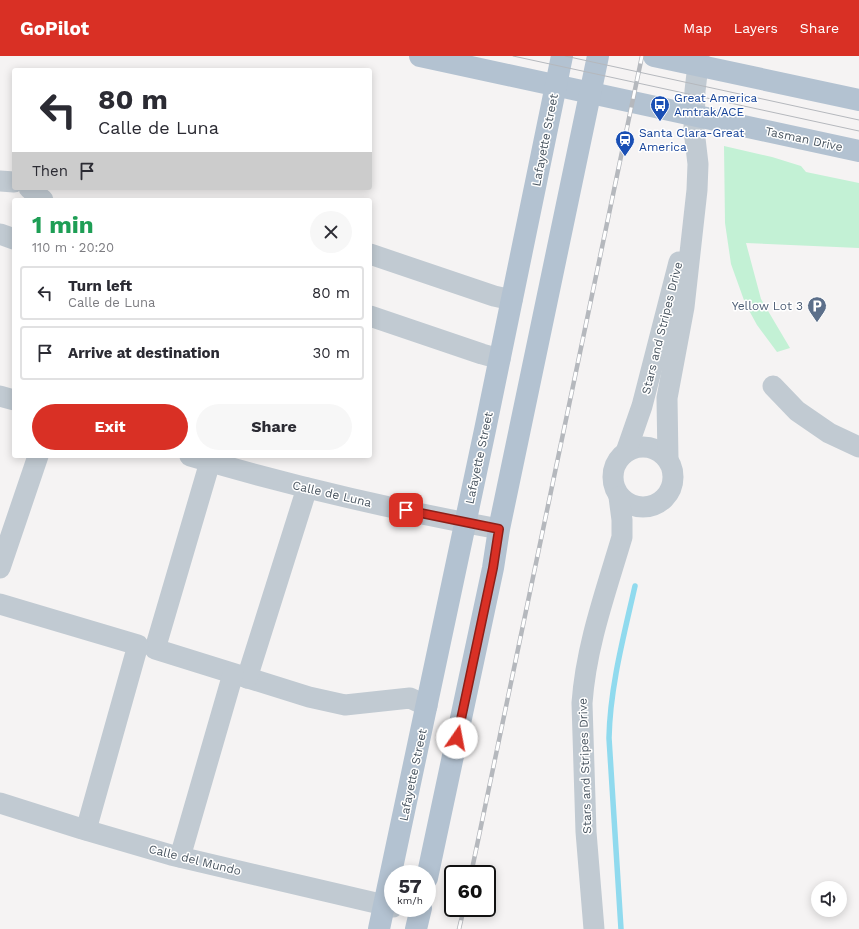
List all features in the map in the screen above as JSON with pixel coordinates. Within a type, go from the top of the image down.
[{"type":"main road","name":"Tasman Drive","points":[[420,56],[859,151]]},
{"type":"main road","name":"Lafayette Street","points":[[399,865],[427,706],[562,56]]},
{"type":"main road","points":[[430,865],[490,583],[499,529],[598,56]]},
{"type":"main road","points":[[654,56],[859,100]]},
{"type":"main road","name":"Lafayette Street","points":[[380,929],[386,917]]},
{"type":"street","name":"Stars and Stripes Drive","points":[[594,929],[586,832],[582,728],[583,681],[589,652],[622,537],[622,520],[619,497],[614,488],[612,478],[614,468],[618,458],[626,452],[642,406],[697,190],[698,164],[694,130],[695,91],[699,56]]},
{"type":"street","points":[[0,182],[12,182]]},
{"type":"street","points":[[30,190],[40,198]]},
{"type":"street","name":"Stars and Stripes Drive","points":[[622,537],[647,508],[656,505],[665,499],[671,490],[674,480],[673,469],[668,460],[667,398],[684,307],[694,204]]},
{"type":"street","points":[[0,234],[12,238]]},
{"type":"street","points":[[372,255],[494,296],[512,300]]},
{"type":"street","points":[[372,317],[500,359]]},
{"type":"street","points":[[772,386],[798,411],[829,433],[859,447]]},
{"type":"street","points":[[0,396],[12,399]]},
{"type":"street","points":[[626,452],[635,448],[654,448],[662,453],[668,460]]},
{"type":"street","points":[[0,568],[37,458]]},
{"type":"street","name":"Calle de Luna","points":[[197,458],[307,488],[465,523],[499,529]]},
{"type":"street","points":[[86,830],[210,462]]},
{"type":"street","points":[[180,857],[240,676],[307,488]]},
{"type":"street","points":[[619,497],[636,507],[647,508]]},
{"type":"street","points":[[0,604],[147,647],[308,697],[345,705],[410,698],[427,706]]},
{"type":"street","name":"Calle del Mundo","points":[[0,803],[180,857],[384,905]]},
{"type":"green space","points":[[724,146],[772,157],[801,166],[806,172],[859,183],[859,248],[746,243],[761,299],[790,348],[777,352],[757,325],[745,303],[731,264],[725,223]]},
{"type":"waterway","points":[[621,929],[609,738],[615,680],[635,586]]},
{"type":"tram line","points":[[513,56],[859,131]]},
{"type":"tram line","points":[[565,56],[859,120]]},
{"type":"railway","points":[[473,865],[642,56]]},
{"type":"railway","points":[[459,929],[462,917]]},
{"type":"place","name":"Great America Amtrak/ACE","points":[[660,122]]},
{"type":"place","name":"Santa Clara-Great America","points":[[625,157]]},
{"type":"place","name":"Yellow Lot 3","points":[[817,323]]},
{"type":"route","points":[[406,510],[499,529],[493,568],[457,738]]}]
